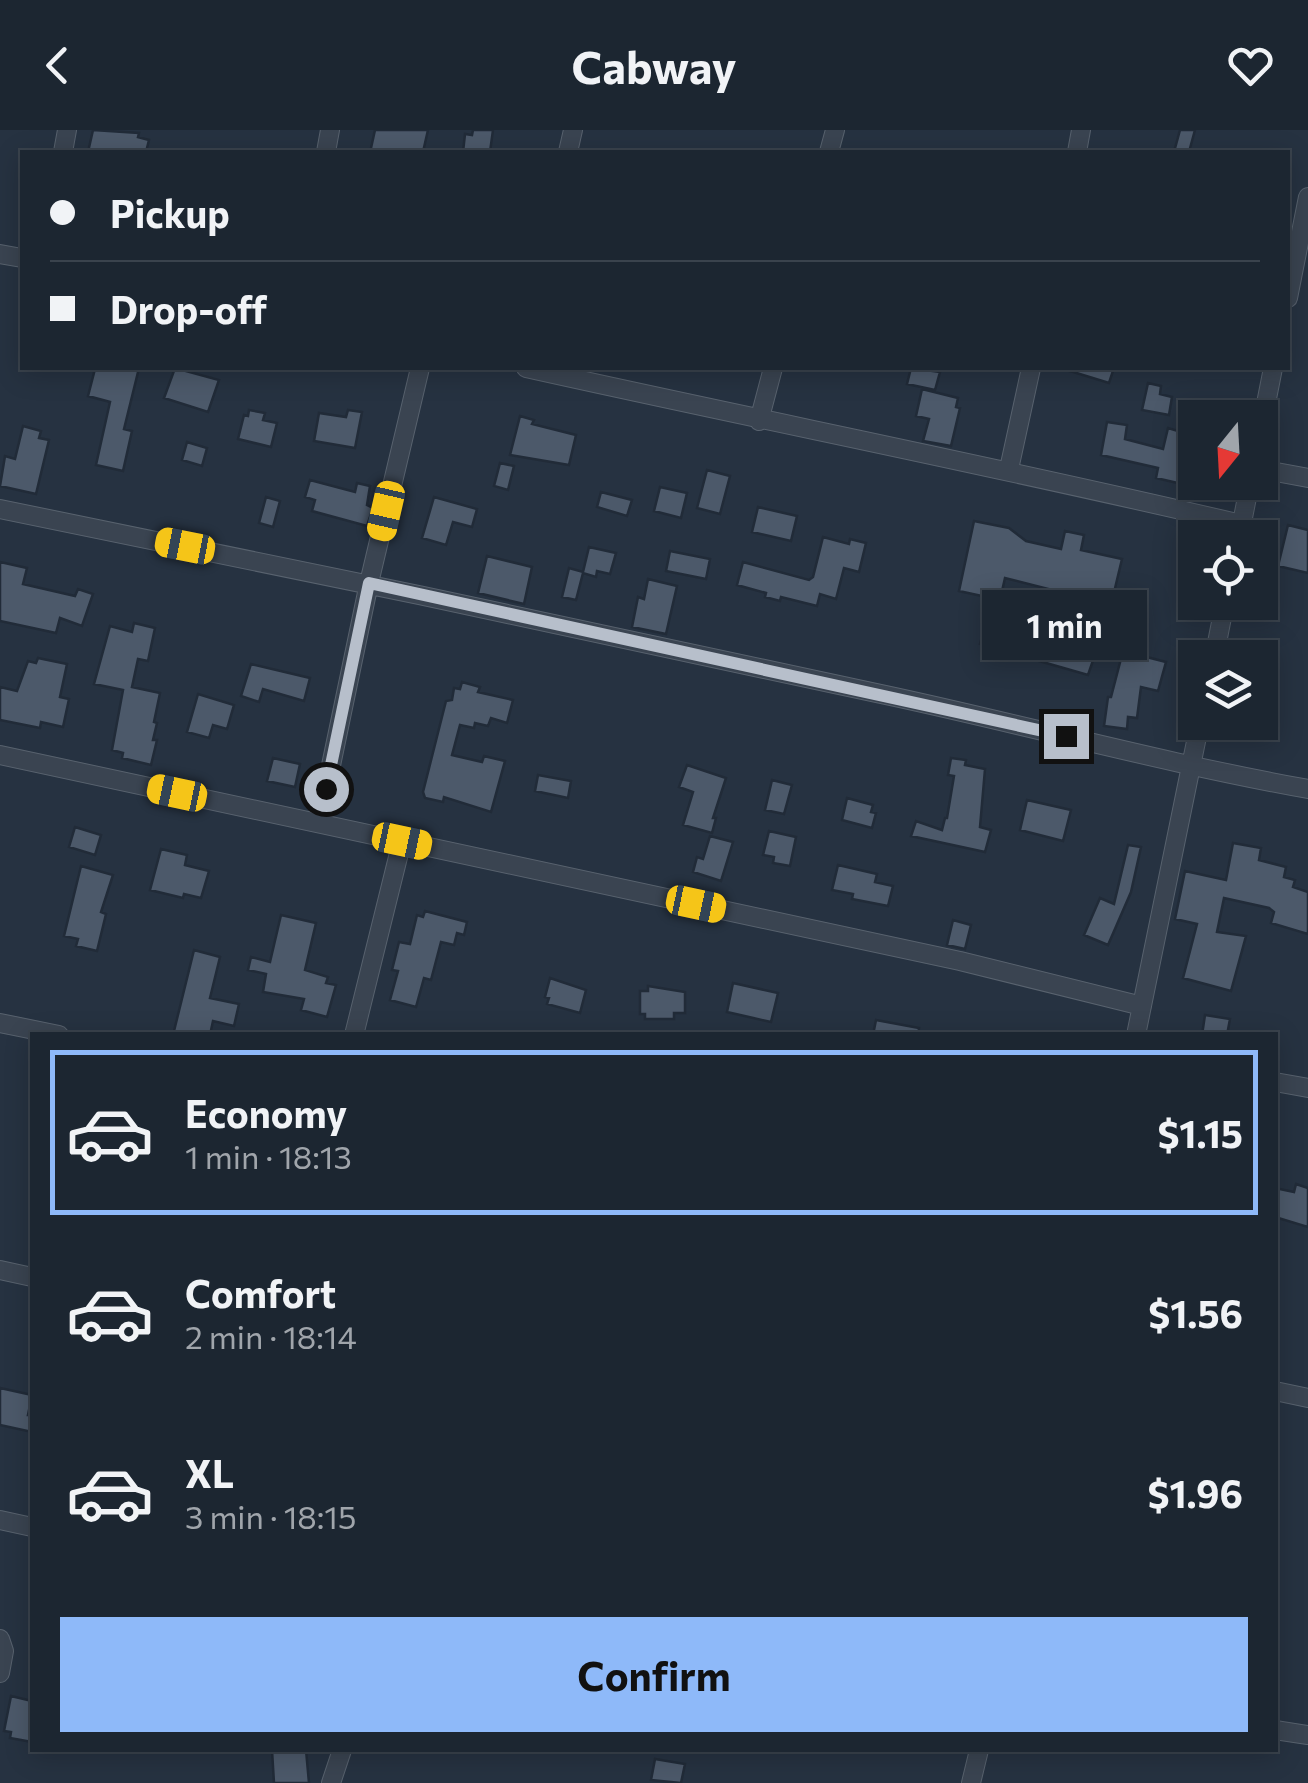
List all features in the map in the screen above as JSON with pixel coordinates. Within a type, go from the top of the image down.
[{"type":"street","points":[[1290,288],[1308,197]]},
{"type":"street","points":[[319,823],[369,583],[420,370]]},
{"type":"street","points":[[536,370],[759,421],[1009,469],[1199,520]]},
{"type":"street","points":[[759,421],[772,370]]},
{"type":"street","points":[[1009,469],[1031,370]]},
{"type":"street","points":[[1267,400],[1274,370]]},
{"type":"street","points":[[1278,472],[1308,478]]},
{"type":"street","points":[[0,510],[369,583],[1035,728],[1191,768],[1308,789]]},
{"type":"street","points":[[1137,1032],[1196,740]]},
{"type":"street","points":[[0,755],[960,960],[1142,1006]]},
{"type":"street","points":[[355,1032],[402,841]]},
{"type":"street","points":[[0,1023],[44,1032]]},
{"type":"street","points":[[1278,1083],[1308,1088]]},
{"type":"street","points":[[0,1270],[30,1277]]},
{"type":"street","points":[[1278,1392],[1308,1398]]},
{"type":"street","points":[[0,1520],[30,1521]]},
{"type":"street","points":[[0,1639],[4,1651],[0,1673]]},
{"type":"street","points":[[1278,1730],[1308,1735]]},
{"type":"street","points":[[330,1783],[341,1752]]},
{"type":"street","points":[[971,1783],[979,1752]]},
{"type":"building","points":[[93,130],[139,133],[138,137],[149,140],[146,150],[88,150]]},
{"type":"building","points":[[375,130],[428,130],[423,150],[371,148]]},
{"type":"building","points":[[473,130],[493,130],[490,150],[463,150],[465,134],[472,135]]},
{"type":"building","points":[[1180,130],[1195,130],[1190,150],[1175,150]]},
{"type":"building","points":[[95,370],[139,370],[124,429],[132,431],[123,471],[96,465],[110,402],[88,396]]},
{"type":"building","points":[[174,370],[219,380],[208,412],[164,398]]},
{"type":"building","points":[[910,370],[940,372],[935,390],[907,384]]},
{"type":"building","points":[[1070,370],[1113,370],[1109,383]]},
{"type":"building","points":[[1148,383],[1161,386],[1160,394],[1172,397],[1169,415],[1142,410]]},
{"type":"building","points":[[922,389],[958,398],[956,407],[960,408],[951,446],[923,441],[929,419],[916,416]]},
{"type":"building","points":[[249,410],[265,413],[263,420],[277,423],[271,447],[238,439]]},
{"type":"building","points":[[348,410],[362,412],[355,448],[314,441],[319,413],[346,417]]},
{"type":"building","points":[[520,416],[534,420],[532,424],[576,435],[569,465],[510,455]]},
{"type":"building","points":[[1107,422],[1127,425],[1125,439],[1163,449],[1168,428],[1178,431],[1178,483],[1156,478],[1158,468],[1101,455]]},
{"type":"building","points":[[23,426],[41,431],[39,438],[49,440],[36,494],[0,486],[5,456],[15,459]]},
{"type":"building","points":[[187,442],[207,448],[202,466],[182,460]]},
{"type":"building","points":[[500,463],[514,466],[508,490],[494,486]]},
{"type":"building","points":[[707,470],[730,476],[720,514],[697,508]]},
{"type":"building","points":[[310,480],[355,492],[357,483],[370,486],[367,505],[373,508],[367,526],[312,511],[315,500],[305,497]]},
{"type":"building","points":[[660,487],[687,493],[681,518],[654,511]]},
{"type":"building","points":[[601,492],[632,500],[627,516],[597,507]]},
{"type":"building","points":[[266,497],[280,501],[273,527],[259,523]]},
{"type":"building","points":[[434,497],[477,509],[472,527],[453,522],[446,545],[422,538]]},
{"type":"building","points":[[758,507],[797,516],[791,541],[752,532]]},
{"type":"building","points":[[974,521],[1009,528],[1026,541],[1061,549],[1065,531],[1084,535],[1081,550],[1122,559],[1111,605],[1005,578],[1000,600],[959,591]]},
{"type":"building","points":[[1288,525],[1308,530],[1308,573],[1278,566]]},
{"type":"building","points":[[823,537],[849,544],[850,539],[866,543],[859,572],[844,568],[836,599],[820,594],[817,606],[781,597],[780,601],[737,585],[743,562],[809,580]]},
{"type":"building","points":[[589,547],[616,553],[610,574],[597,571],[596,577],[583,573],[576,600],[562,597],[569,568],[583,572]]},
{"type":"building","points":[[670,551],[710,559],[706,579],[666,571]]},
{"type":"building","points":[[487,556],[532,567],[524,604],[478,593]]},
{"type":"building","points":[[0,562],[27,568],[23,584],[75,596],[78,589],[93,594],[82,626],[60,618],[56,633],[0,621]]},
{"type":"building","points":[[648,579],[677,586],[666,634],[632,627],[638,597],[644,599]]},
{"type":"building","points":[[988,615],[1098,646],[1088,675],[980,644]]},
{"type":"building","points":[[134,623],[155,628],[148,661],[138,659],[132,687],[160,693],[151,765],[122,758],[123,753],[112,750],[123,690],[94,684],[110,626],[132,632]]},
{"type":"building","points":[[1123,651],[1166,662],[1158,691],[1141,687],[1137,718],[1128,717],[1127,729],[1104,726],[1108,697]]},
{"type":"building","points":[[38,658],[67,664],[60,697],[69,699],[63,727],[41,722],[40,728],[0,720],[0,687],[17,691],[28,661],[36,663]]},
{"type":"building","points":[[251,664],[310,678],[304,701],[263,689],[259,702],[241,696]]},
{"type":"building","points":[[462,682],[480,687],[478,692],[513,700],[507,723],[491,718],[488,726],[460,725],[452,755],[482,762],[484,756],[505,761],[491,812],[444,797],[443,802],[425,798],[423,792],[446,701],[452,700],[454,688],[460,689]]},
{"type":"building","points":[[198,694],[234,705],[227,729],[213,725],[209,738],[187,732]]},
{"type":"building","points":[[273,758],[300,764],[295,787],[267,781]]},
{"type":"building","points":[[951,758],[985,769],[980,827],[991,830],[985,852],[911,836],[916,821],[942,830],[954,776],[948,775]]},
{"type":"building","points":[[687,765],[726,778],[712,833],[683,825],[693,792],[679,787]]},
{"type":"building","points":[[538,775],[571,781],[568,798],[535,791]]},
{"type":"building","points":[[772,780],[792,785],[784,814],[765,810]]},
{"type":"building","points":[[847,798],[873,805],[871,812],[876,813],[872,828],[842,820]]},
{"type":"building","points":[[1027,800],[1071,810],[1063,841],[1020,830]]},
{"type":"building","points":[[75,827],[101,835],[95,855],[69,847]]},
{"type":"building","points":[[769,831],[796,837],[790,866],[773,863],[774,857],[763,855]]},
{"type":"building","points":[[710,836],[733,842],[721,881],[693,872],[697,857],[703,859]]},
{"type":"building","points":[[1233,843],[1261,848],[1259,860],[1286,867],[1284,877],[1295,880],[1293,887],[1308,892],[1308,934],[1271,923],[1274,912],[1269,908],[1224,898],[1217,932],[1246,936],[1231,991],[1183,978],[1197,924],[1175,919],[1185,871],[1226,880]]},
{"type":"building","points":[[1128,845],[1141,847],[1131,892],[1108,945],[1084,935],[1100,898],[1114,904]]},
{"type":"building","points":[[161,849],[187,855],[185,865],[209,871],[201,898],[150,890]]},
{"type":"building","points":[[838,865],[877,874],[875,882],[893,886],[888,906],[852,899],[853,894],[832,890]]},
{"type":"building","points":[[81,866],[113,875],[101,912],[106,914],[97,951],[76,946],[78,939],[64,936]]},
{"type":"building","points":[[425,911],[467,922],[464,935],[457,933],[454,945],[441,942],[431,980],[424,978],[416,1007],[390,1000],[398,971],[392,970],[399,942],[410,944],[417,915],[423,917]]},
{"type":"building","points":[[281,915],[316,923],[305,970],[328,977],[326,983],[336,985],[327,1017],[301,1010],[304,999],[263,992],[266,974],[248,970],[251,957],[270,962]]},
{"type":"building","points":[[953,920],[971,925],[965,949],[947,945]]},
{"type":"building","points":[[194,950],[220,957],[210,998],[239,1004],[234,1026],[213,1021],[211,1032],[174,1031]]},
{"type":"building","points":[[550,978],[586,990],[580,1013],[547,1004]]},
{"type":"building","points":[[733,983],[778,993],[771,1022],[727,1012]]},
{"type":"building","points":[[648,986],[685,992],[685,1013],[674,1013],[674,1019],[645,1019],[645,1014],[640,1014],[640,991],[648,991]]},
{"type":"building","points":[[1205,1015],[1230,1019],[1228,1032],[1202,1032]]},
{"type":"building","points":[[876,1020],[919,1028],[918,1032],[874,1032]]},
{"type":"building","points":[[1296,1184],[1308,1188],[1308,1227],[1278,1218],[1278,1189],[1294,1192]]},
{"type":"building","points":[[0,1388],[30,1395],[30,1432],[0,1425]]},
{"type":"building","points":[[11,1696],[30,1701],[30,1742],[10,1738],[11,1732],[4,1731]]},
{"type":"building","points":[[272,1752],[306,1752],[309,1783],[274,1783]]},
{"type":"building","points":[[655,1759],[685,1764],[681,1783],[651,1780]]},
{"type":"route","points":[[326,789],[369,583],[1066,736]]}]
